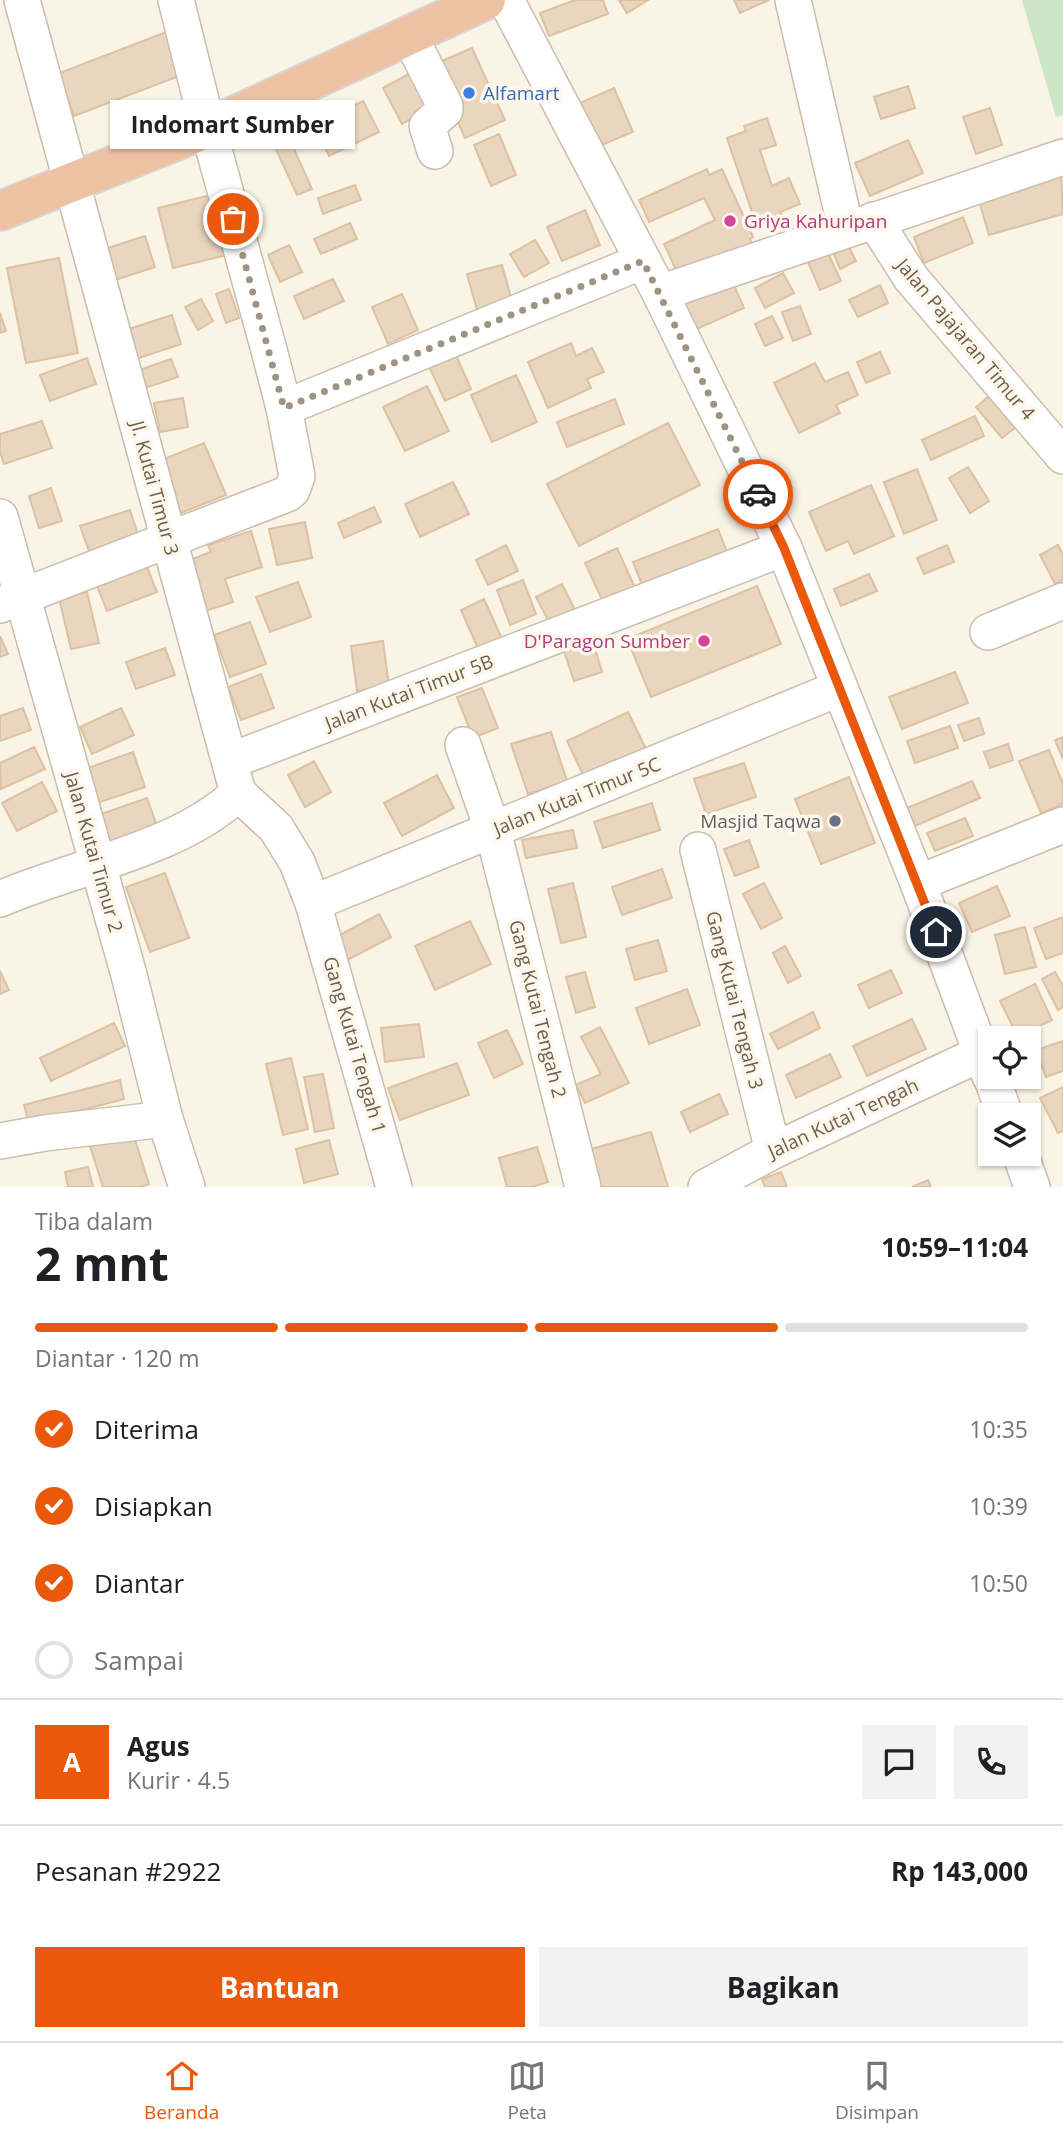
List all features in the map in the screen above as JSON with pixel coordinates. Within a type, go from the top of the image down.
[{"type":"highway","points":[[0,211],[208,128],[486,0]]},
{"type":"street","name":"Jl. Kutai Timur 3","points":[[22,0],[234,777]]},
{"type":"street","points":[[10,601],[287,494],[292,489],[296,476],[284,408],[176,0]]},
{"type":"street","points":[[506,0],[660,293],[784,548],[918,883],[978,1042]]},
{"type":"street","name":"Jalan Pajajaran Timur 4","points":[[793,0],[860,225],[911,278],[1063,456]]},
{"type":"street","points":[[409,35],[445,106],[445,110],[427,127],[435,151]]},
{"type":"street","points":[[660,293],[1063,157]]},
{"type":"street","points":[[284,408],[643,261]]},
{"type":"street","name":"Jalan Kutai Timur 2","points":[[0,517],[10,601],[98,864],[165,1119],[187,1187]]},
{"type":"street","name":"Jalan Kutai Timur 5B","points":[[0,899],[184,831],[217,812],[234,777],[784,548]]},
{"type":"street","points":[[988,632],[1063,601]]},
{"type":"street","name":"Jalan Kutai Timur 5C","points":[[313,903],[840,688]]},
{"type":"street","name":"Gang Kutai Tengah 2","points":[[463,745],[493,831],[583,1187]]},
{"type":"street","name":"Gang Kutai Tengah 1","points":[[234,777],[276,828],[297,862],[313,903],[394,1187]]},
{"type":"street","points":[[918,883],[1063,825]]},
{"type":"street","name":"Gang Kutai Tengah 3","points":[[698,850],[773,1151]]},
{"type":"street","name":"Jalan Kutai Tengah","points":[[706,1187],[773,1151],[978,1072]]},
{"type":"street","points":[[0,1141],[44,1133],[165,1119]]},
{"type":"street","points":[[1025,1166],[1032,1187]]},
{"type":"green space","points":[[1022,0],[1063,0],[1063,115],[1056,117]]},
{"type":"building","points":[[575,0],[603,0],[608,14],[549,36],[540,13]]},
{"type":"building","points":[[619,0],[648,0],[627,13]]},
{"type":"building","points":[[734,0],[769,0],[740,13]]},
{"type":"building","points":[[166,32],[182,75],[74,116],[57,74]]},
{"type":"building","name":"Alfamart","points":[[472,48],[505,120],[465,138],[432,65]]},
{"type":"building","points":[[414,71],[433,107],[402,124],[383,88]]},
{"type":"building","points":[[908,86],[915,108],[881,119],[874,97]]},
{"type":"building","points":[[614,88],[633,132],[599,146],[580,103]]},
{"type":"building","points":[[363,101],[379,132],[329,156],[314,125]]},
{"type":"building","points":[[990,108],[1002,145],[976,154],[963,117]]},
{"type":"building","points":[[767,118],[776,145],[760,150],[772,186],[789,178],[800,204],[780,212],[782,216],[756,224],[727,138],[746,131],[744,126]]},
{"type":"building","points":[[499,134],[516,175],[491,186],[474,145]]},
{"type":"building","points":[[289,138],[312,189],[297,195],[274,145]]},
{"type":"building","points":[[908,140],[923,173],[870,196],[855,163]]},
{"type":"building","name":"Griya Kahuripan","points":[[707,169],[709,175],[722,169],[753,237],[750,239],[754,249],[677,272],[664,244],[715,220],[704,198],[649,222],[639,200]]},
{"type":"building","points":[[1061,171],[1063,214],[989,235],[977,194]]},
{"type":"building","points":[[355,185],[361,200],[323,214],[318,198]]},
{"type":"building","points":[[215,194],[231,254],[173,268],[158,208]]},
{"type":"building","points":[[585,210],[600,245],[562,261],[547,227]]},
{"type":"building","points":[[963,217],[973,243],[924,263],[914,237]]},
{"type":"building","points":[[350,223],[357,239],[321,254],[314,239]]},
{"type":"building","points":[[145,236],[155,267],[112,281],[102,250]]},
{"type":"building","points":[[535,240],[549,263],[524,277],[510,254]]},
{"type":"building","points":[[289,245],[302,272],[280,282],[268,255]]},
{"type":"building","points":[[848,245],[856,261],[840,269],[833,252]]},
{"type":"building","points":[[828,253],[841,281],[820,290],[808,262]]},
{"type":"building","points":[[59,258],[78,353],[26,363],[7,268]]},
{"type":"building","points":[[502,265],[512,301],[477,310],[467,274]]},
{"type":"building","points":[[783,273],[794,293],[765,308],[755,288]]},
{"type":"building","points":[[333,279],[344,301],[304,319],[294,296]]},
{"type":"building","points":[[732,281],[744,308],[690,332],[678,305]]},
{"type":"building","points":[[880,285],[888,303],[858,317],[849,300]]},
{"type":"building","points":[[229,289],[239,318],[226,323],[216,294]]},
{"type":"building","points":[[402,294],[418,330],[388,344],[372,307]]},
{"type":"building","points":[[201,299],[213,321],[198,330],[185,307]]},
{"type":"building","points":[[800,306],[811,334],[793,341],[782,312]]},
{"type":"building","points":[[0,313],[6,331],[0,333]]},
{"type":"building","points":[[172,315],[181,344],[133,360],[123,331]]},
{"type":"building","points":[[772,316],[783,338],[765,346],[755,324]]},
{"type":"building","points":[[571,343],[576,356],[592,348],[604,372],[587,379],[591,388],[548,408],[528,362]]},
{"type":"building","points":[[880,352],[890,373],[866,383],[857,362]]},
{"type":"building","points":[[455,353],[471,389],[445,401],[428,364]]},
{"type":"building","points":[[87,358],[96,384],[50,401],[40,375]]},
{"type":"building","points":[[171,359],[178,377],[139,390],[133,372]]},
{"type":"building","points":[[815,363],[825,382],[848,372],[858,395],[836,405],[840,413],[799,433],[774,383]]},
{"type":"building","points":[[516,375],[537,422],[492,442],[471,395]]},
{"type":"building","points":[[427,386],[449,431],[405,451],[383,407]]},
{"type":"building","points":[[995,391],[1021,423],[1002,438],[976,407]]},
{"type":"building","points":[[183,398],[188,427],[160,432],[154,403]]},
{"type":"building","points":[[615,399],[624,424],[567,447],[557,422]]},
{"type":"building","points":[[975,416],[984,436],[931,460],[922,440]]},
{"type":"building","points":[[42,421],[52,448],[4,464],[0,452],[0,434]]},
{"type":"building","points":[[668,423],[700,485],[579,546],[547,484]]},
{"type":"building","points":[[204,443],[226,495],[181,513],[159,461]]},
{"type":"building","points":[[968,467],[989,501],[970,513],[949,478]]},
{"type":"building","points":[[917,469],[937,520],[904,534],[884,482]]},
{"type":"building","points":[[453,482],[469,514],[420,537],[405,504]]},
{"type":"building","points":[[871,485],[894,536],[854,554],[848,541],[826,551],[809,512]]},
{"type":"building","points":[[51,488],[62,521],[39,528],[29,496]]},
{"type":"building","points":[[374,507],[381,522],[344,538],[338,523]]},
{"type":"building","points":[[130,510],[139,538],[90,554],[80,526]]},
{"type":"building","points":[[305,522],[312,558],[277,565],[269,529]]},
{"type":"building","points":[[718,529],[727,552],[642,585],[633,562]]},
{"type":"building","points":[[251,531],[262,567],[225,579],[233,602],[202,612],[184,562],[211,552],[208,545]]},
{"type":"building","points":[[506,545],[518,571],[488,585],[476,560]]},
{"type":"building","points":[[947,545],[954,562],[924,574],[917,558]]},
{"type":"building","points":[[1058,545],[1063,555],[1063,580],[1055,584],[1040,555]]},
{"type":"building","points":[[617,548],[636,590],[604,604],[585,563]]},
{"type":"building","points":[[146,565],[157,592],[107,611],[96,583]]},
{"type":"building","points":[[869,574],[877,591],[841,606],[834,589]]},
{"type":"building","points":[[523,580],[536,614],[510,625],[497,590]]},
{"type":"building","points":[[298,582],[311,617],[270,632],[256,597]]},
{"type":"building","points":[[562,584],[576,612],[550,624],[536,597]]},
{"type":"building","name":"D'Paragon Sumber","points":[[757,586],[781,644],[651,697],[627,639]]},
{"type":"building","points":[[87,592],[99,643],[71,649],[59,598]]},
{"type":"building","points":[[484,599],[503,641],[479,651],[461,610]]},
{"type":"building","points":[[250,622],[266,664],[230,677],[214,635]]},
{"type":"building","points":[[0,636],[8,654],[0,657]]},
{"type":"building","points":[[383,641],[389,686],[357,691],[351,646]]},
{"type":"building","points":[[593,642],[602,672],[574,681],[564,651]]},
{"type":"building","points":[[165,648],[175,675],[136,689],[126,662]]},
{"type":"building","points":[[955,672],[968,703],[902,729],[889,697]]},
{"type":"building","points":[[261,674],[274,708],[241,720],[228,687]]},
{"type":"building","points":[[482,688],[498,728],[473,738],[457,697]]},
{"type":"building","points":[[23,708],[31,730],[0,741],[0,716]]},
{"type":"building","points":[[121,708],[134,735],[92,754],[80,727]]},
{"type":"building","points":[[628,712],[648,753],[587,783],[567,741]]},
{"type":"building","points":[[979,718],[984,734],[964,741],[958,725]]},
{"type":"building","points":[[950,726],[958,748],[915,763],[907,741]]},
{"type":"building","points":[[551,732],[567,781],[528,794],[511,744]]},
{"type":"building","points":[[1063,737],[1063,759],[1055,740]]},
{"type":"building","points":[[1008,744],[1013,760],[990,768],[984,752]]},
{"type":"building","points":[[34,747],[45,769],[1,789],[0,763]]},
{"type":"building","points":[[1049,750],[1063,784],[1063,804],[1041,813],[1019,761]]},
{"type":"building","points":[[133,752],[145,787],[94,804],[82,770]]},
{"type":"building","points":[[314,761],[331,792],[305,807],[288,775]]},
{"type":"building","points":[[744,763],[756,797],[706,814],[694,779]]},
{"type":"building","points":[[437,775],[454,808],[402,836],[384,803]]},
{"type":"building","name":"Masjid Taqwa","points":[[849,777],[875,843],[821,864],[795,799]]},
{"type":"building","points":[[972,781],[980,798],[915,826],[907,808]]},
{"type":"building","points":[[42,782],[57,811],[17,831],[2,803]]},
{"type":"building","points":[[147,798],[157,826],[108,843],[98,815]]},
{"type":"building","points":[[652,803],[660,830],[603,848],[594,822]]},
{"type":"building","points":[[965,818],[973,836],[935,851],[927,833]]},
{"type":"building","points":[[573,830],[577,848],[526,858],[522,840]]},
{"type":"building","points":[[749,840],[759,867],[735,876],[724,849]]},
{"type":"building","points":[[662,869],[672,898],[622,915],[612,887]]},
{"type":"building","points":[[165,873],[189,938],[150,952],[126,887]]},
{"type":"building","points":[[573,883],[586,937],[561,943],[548,889]]},
{"type":"building","points":[[764,883],[782,918],[761,929],[743,894]]},
{"type":"building","points":[[997,886],[1010,916],[972,932],[959,903]]},
{"type":"building","points":[[379,914],[391,937],[348,960],[336,937]]},
{"type":"building","points":[[1063,917],[1063,953],[1046,959],[1034,928]]},
{"type":"building","points":[[470,921],[491,964],[435,990],[415,946]]},
{"type":"building","points":[[1025,927],[1036,967],[1005,974],[995,935]]},
{"type":"building","points":[[658,940],[667,971],[635,980],[626,949]]},
{"type":"building","points":[[785,946],[801,976],[788,983],[773,953]]},
{"type":"building","points":[[891,970],[902,993],[869,1008],[858,985]]},
{"type":"building","points":[[0,971],[9,990],[0,994]]},
{"type":"building","points":[[585,972],[595,1007],[576,1013],[566,977]]},
{"type":"building","points":[[1055,972],[1063,986],[1063,1007],[1058,1010],[1042,979]]},
{"type":"building","points":[[1035,984],[1052,1020],[1040,1026],[1012,1026],[1000,1001]]},
{"type":"building","points":[[687,989],[700,1025],[649,1044],[636,1008]]},
{"type":"building","points":[[813,1012],[820,1028],[778,1049],[770,1034]]},
{"type":"building","points":[[912,1019],[926,1049],[867,1076],[853,1046]]},
{"type":"building","points":[[114,1023],[125,1046],[51,1081],[40,1058]]},
{"type":"building","points":[[419,1024],[424,1057],[385,1062],[381,1028]]},
{"type":"building","points":[[600,1027],[629,1083],[585,1103],[576,1085],[601,1074],[581,1037]]},
{"type":"building","points":[[507,1030],[523,1064],[494,1078],[478,1043]]},
{"type":"building","points":[[1063,1041],[1063,1071],[1046,1077],[1041,1064],[1041,1048]]},
{"type":"building","points":[[830,1054],[841,1077],[796,1098],[786,1075]]},
{"type":"building","points":[[291,1058],[308,1129],[283,1135],[266,1064]]},
{"type":"building","points":[[457,1063],[469,1095],[400,1120],[388,1088]]},
{"type":"building","points":[[323,1074],[334,1128],[315,1132],[304,1077]]},
{"type":"building","points":[[120,1080],[124,1099],[29,1124],[24,1105]]},
{"type":"building","points":[[1063,1087],[1063,1131],[1058,1133],[1040,1098]]},
{"type":"building","points":[[719,1094],[728,1114],[690,1132],[681,1112]]},
{"type":"building","points":[[132,1130],[149,1184],[140,1187],[103,1187],[89,1143]]},
{"type":"building","points":[[651,1132],[668,1187],[598,1187],[588,1150]]},
{"type":"building","points":[[329,1140],[338,1174],[304,1183],[296,1149]]},
{"type":"building","points":[[537,1147],[548,1182],[531,1187],[507,1187],[499,1158]]},
{"type":"building","points":[[88,1167],[93,1187],[68,1187],[65,1172]]},
{"type":"building","points":[[781,1172],[787,1187],[765,1187],[762,1179]]},
{"type":"building","points":[[928,1180],[931,1187],[912,1187]]},
{"type":"way so far","points":[[233,219],[284,408],[643,261],[758,494]]},
{"type":"place","name":"Alfamart","points":[[469,93]]},
{"type":"place","name":"Indomart Sumber","points":[[233,219]]},
{"type":"place","name":"Griya Kahuripan","points":[[730,221]]},
{"type":"place","name":"D'Paragon Sumber","points":[[704,641]]},
{"type":"place","name":"Masjid Taqwa","points":[[835,821]]},
{"type":"route","points":[[758,494],[784,548],[936,932]]}]
